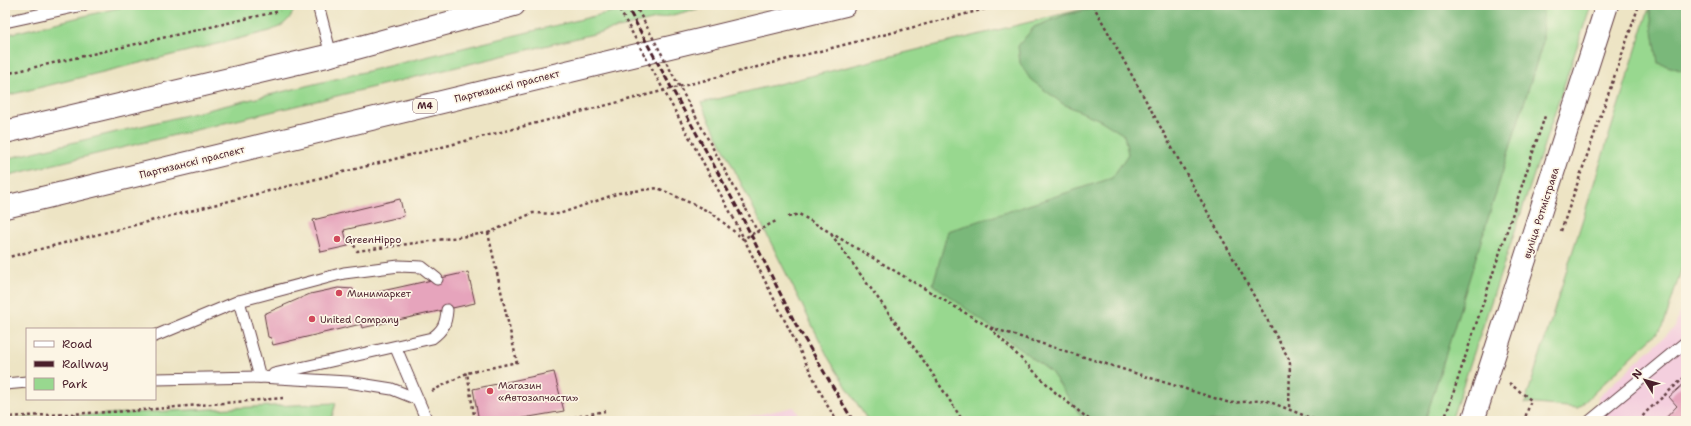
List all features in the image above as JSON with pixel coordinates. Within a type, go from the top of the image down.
[{"type":"main road","points":[[5,132],[331,55],[514,5]]},
{"type":"main road","name":"Партызанскі праспект","points":[[5,207],[846,5]]},
{"type":"main road","name":"вуліца Ротмістрава","points":[[1474,421],[1607,5]]},
{"type":"lane","points":[[5,22],[83,5]]},
{"type":"lane","points":[[318,5],[331,55]]},
{"type":"lane","points":[[156,336],[239,301],[344,273],[399,266],[422,267],[438,279]]},
{"type":"lane","points":[[239,301],[260,377]]},
{"type":"lane","points":[[260,377],[396,348],[432,338],[442,330],[446,321],[447,310]]},
{"type":"lane","points":[[1590,421],[1686,342]]},
{"type":"lane","points":[[396,348],[427,421]]},
{"type":"lane","points":[[156,379],[260,377],[348,382],[392,389],[417,399]]},
{"type":"lane","points":[[5,384],[26,382]]},
{"type":"path","points":[[617,5],[733,217],[827,405],[837,421]]},
{"type":"path","points":[[635,5],[758,233]]},
{"type":"path","points":[[5,258],[1001,5]]},
{"type":"path","points":[[1092,5],[1290,361],[1289,410]]},
{"type":"path","points":[[1560,232],[1639,5]]},
{"type":"path","points":[[5,74],[280,10]]},
{"type":"path","points":[[1444,421],[1546,111]]},
{"type":"path","points":[[354,245],[357,251],[488,233],[533,213],[559,214],[619,193],[658,188],[712,213],[743,239]]},
{"type":"path","points":[[788,217],[799,214],[989,327],[1230,402],[1265,400],[1318,421]]},
{"type":"path","points":[[743,239],[758,233],[776,221]]},
{"type":"path","points":[[829,232],[926,364],[963,421]]},
{"type":"path","points":[[417,399],[467,373],[517,362],[488,233]]},
{"type":"path","points":[[989,327],[1056,393],[1091,421]]},
{"type":"path","points":[[467,373],[475,421]]},
{"type":"path","points":[[1511,375],[1508,382],[1531,400],[1524,421]]},
{"type":"path","points":[[1639,421],[1646,412],[1686,376]]},
{"type":"path","points":[[5,417],[130,411],[286,398]]},
{"type":"path","points":[[556,421],[605,411]]},
{"type":"path","points":[[62,421],[78,413]]},
{"type":"shaded area","points":[[1686,291],[1686,421],[1597,421],[1598,397],[1675,327]]},
{"type":"shaded area","points":[[794,407],[803,421],[727,421]]},
{"type":"green space","points":[[130,5],[295,5],[292,15],[286,22],[270,31],[5,96],[5,35]]},
{"type":"green space","points":[[640,5],[714,5],[5,176],[5,159]]},
{"type":"green space","points":[[1099,5],[1591,5],[1451,421],[868,421],[829,359],[701,103]]},
{"type":"green space","points":[[1109,5],[1543,5],[1543,42],[1425,421],[1082,421],[1082,418],[1051,372],[933,284],[948,231],[1112,178],[1128,154],[1124,135],[1100,120],[1063,104],[1030,79],[1020,63],[1018,46],[1034,27],[1065,15]]},
{"type":"green space","points":[[1649,5],[1686,5],[1686,72],[1658,63]]},
{"type":"green space","points":[[1650,5],[1686,5],[1686,255],[1663,327],[1578,408],[1525,403]]},
{"type":"green space","points":[[336,403],[332,417],[319,421],[5,421],[5,419]]},
{"type":"building","points":[[400,199],[404,216],[344,230],[348,246],[321,252],[313,220]]},
{"type":"building","points":[[468,272],[475,303],[362,328],[361,324],[273,345],[271,338],[268,337],[264,314],[310,294],[338,288],[353,289],[355,297]]},
{"type":"building","points":[[554,372],[564,411],[506,421],[479,421],[473,389]]},
{"type":"building","points":[[1686,382],[1686,421],[1663,421],[1677,406],[1669,397]]},
{"type":"railway","points":[[626,5],[740,213],[795,323],[853,421]]},
{"type":"place","name":"GreenHippo","points":[[337,239]]},
{"type":"place","name":"Минимаркет","points":[[339,293]]},
{"type":"place","name":"United Company","points":[[312,319]]},
{"type":"place","name":"Магазин «Автозапчасти»","points":[[490,391]]}]
